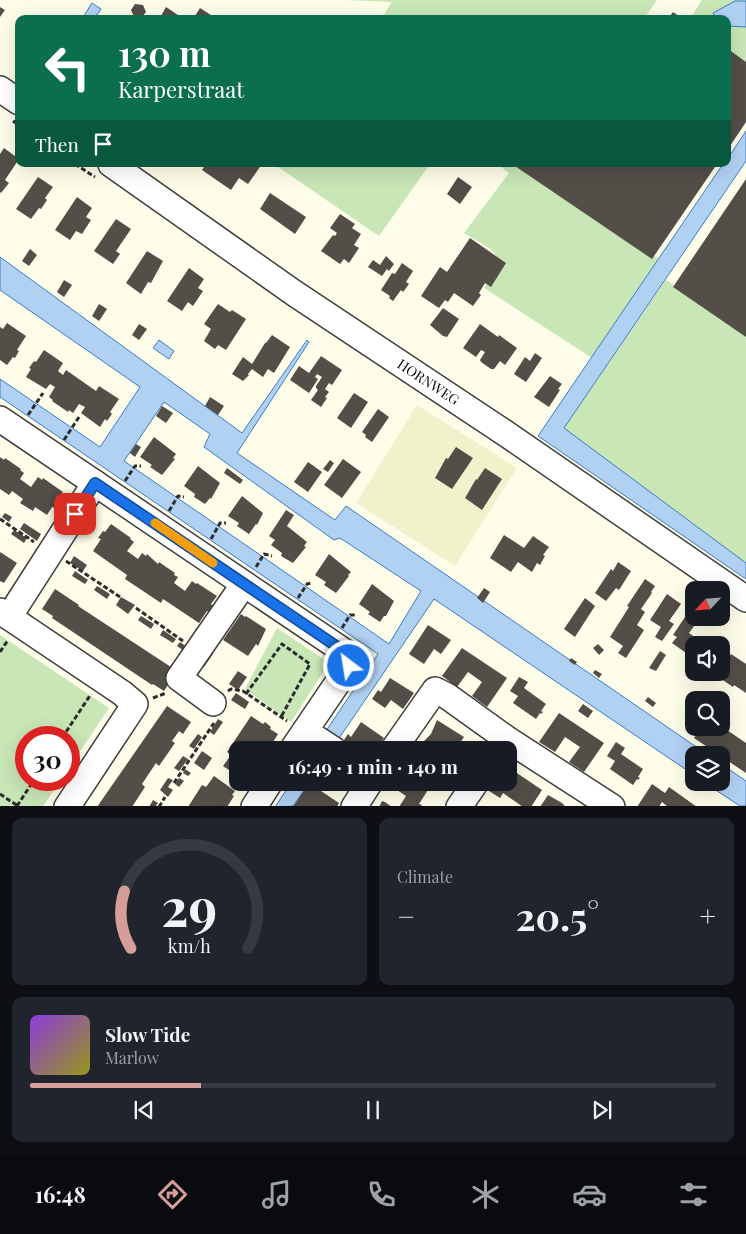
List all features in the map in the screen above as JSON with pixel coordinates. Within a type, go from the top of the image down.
[{"type":"street","points":[[0,90],[15,99]]},
{"type":"street","name":"HORNWEG","points":[[115,167],[294,293],[746,599]]},
{"type":"street","points":[[0,419],[348,654],[349,666],[312,741]]},
{"type":"street","points":[[67,806],[135,704],[122,692],[6,626],[95,483]]},
{"type":"street","points":[[213,703],[179,678],[244,584]]},
{"type":"street","points":[[399,741],[434,690],[447,696],[500,741]]},
{"type":"street","points":[[517,752],[612,806]]},
{"type":"street","points":[[254,806],[264,791]]},
{"type":"street","points":[[354,806],[364,791]]},
{"type":"street","points":[[459,806],[470,791]]},
{"type":"path","points":[[37,400],[43,392]]},
{"type":"path","points":[[74,426],[79,417]]},
{"type":"path","points":[[124,481],[135,466],[141,466]]},
{"type":"path","points":[[178,496],[184,497]]},
{"type":"path","points":[[0,518],[37,544],[44,537],[53,548],[120,596]]},
{"type":"path","points":[[220,523],[226,523]]},
{"type":"path","points":[[264,554],[272,556]]},
{"type":"path","points":[[307,584],[312,583]]},
{"type":"path","points":[[136,608],[198,651]]},
{"type":"path","points":[[350,615],[357,615]]},
{"type":"path","points":[[246,694],[282,644],[310,664],[281,717]]},
{"type":"path","points":[[135,704],[170,692],[179,678]]},
{"type":"path","points":[[70,726],[92,694],[84,688]]},
{"type":"path","points":[[174,783],[217,718],[213,703],[231,689],[246,694],[281,717],[311,741]]},
{"type":"path","points":[[0,794],[18,806],[27,791]]},
{"type":"path","points":[[159,806],[165,797]]},
{"type":"green space","points":[[344,0],[657,0],[647,15],[384,15],[392,2]]},
{"type":"green space","points":[[702,0],[746,0],[735,1],[713,13],[714,15],[693,15]]},
{"type":"green space","points":[[731,26],[746,27],[746,64],[731,53]]},
{"type":"green space","points":[[278,167],[428,167],[379,236]]},
{"type":"green space","points":[[501,167],[522,167],[659,259],[592,358],[484,288],[501,262],[491,249],[464,233],[509,173]]},
{"type":"green space","points":[[666,280],[746,334],[746,563],[564,428]]},
{"type":"green space","points":[[417,405],[517,468],[455,566],[356,503]]},
{"type":"green space","points":[[277,628],[329,663],[291,722],[245,689]]},
{"type":"green space","points":[[0,635],[109,708],[80,752],[80,726],[15,726],[15,791],[53,791],[43,806],[0,806]]},
{"type":"water","points":[[735,1],[746,1],[746,27],[731,26],[731,15],[714,15],[713,13]]},
{"type":"water","points":[[92,3],[101,9],[97,15],[84,15]]},
{"type":"water","points":[[746,131],[746,161],[564,428],[746,563],[746,579],[538,436],[721,167],[731,167],[731,154]]},
{"type":"water","points":[[0,257],[242,433],[307,340],[309,342],[237,453],[335,520],[346,506],[695,746],[685,746],[685,769],[434,599],[337,741],[319,741],[378,654],[0,397],[0,379],[100,447],[140,387],[0,290]],"holes":[[[164,402],[210,434],[204,447],[334,540],[340,538],[421,591],[389,644],[124,461]]]},
{"type":"water","points":[[159,340],[174,351],[169,359],[153,348]]},
{"type":"water","points":[[730,770],[746,781],[746,806],[740,806],[717,791],[730,791]]},
{"type":"water","points":[[286,791],[303,791],[293,806],[276,806]]},
{"type":"building","points":[[135,4],[143,5],[146,12],[144,15],[133,15],[131,10]]},
{"type":"building","points":[[0,7],[5,10],[0,17]]},
{"type":"building","points":[[166,7],[178,15],[162,15]]},
{"type":"building","points":[[200,8],[211,15],[196,15]]},
{"type":"building","points":[[731,51],[746,62],[746,122],[731,144]]},
{"type":"building","points":[[4,148],[15,156],[15,165],[5,180],[9,183],[1,193],[0,192],[0,154]]},
{"type":"building","points":[[204,167],[260,167],[248,184],[239,178],[231,190],[202,170]]},
{"type":"building","points":[[516,167],[715,167],[652,259]]},
{"type":"building","points":[[38,177],[53,187],[45,198],[47,200],[41,209],[39,208],[31,219],[16,209]]},
{"type":"building","points":[[458,177],[472,187],[460,204],[447,194]]},
{"type":"building","points":[[746,179],[746,337],[673,287]]},
{"type":"building","points":[[270,193],[306,217],[295,234],[260,209]]},
{"type":"building","points":[[77,197],[92,208],[86,217],[91,220],[82,234],[76,231],[70,240],[55,230]]},
{"type":"building","points":[[340,214],[355,224],[352,228],[361,234],[354,245],[359,248],[349,263],[344,259],[340,264],[321,251],[333,235],[335,236],[337,233],[330,228]]},
{"type":"building","points":[[116,219],[131,229],[116,251],[120,254],[113,264],[94,251]]},
{"type":"building","points":[[470,238],[506,263],[491,287],[485,283],[479,293],[481,295],[473,306],[454,293],[448,302],[445,300],[439,308],[421,296],[440,267],[447,272]]},
{"type":"building","points":[[30,249],[37,255],[29,266],[22,261]]},
{"type":"building","points":[[147,251],[163,261],[151,283],[148,282],[141,294],[126,283]]},
{"type":"building","points":[[386,256],[394,264],[382,276],[368,267],[373,260],[380,265]]},
{"type":"building","points":[[402,263],[413,271],[406,282],[409,284],[403,292],[401,290],[393,301],[389,298],[390,296],[381,290],[392,273],[395,274]]},
{"type":"building","points":[[189,268],[204,279],[198,288],[203,291],[193,306],[188,302],[182,311],[167,301]]},
{"type":"building","points":[[64,280],[72,285],[64,297],[57,292]]},
{"type":"building","points":[[99,304],[107,309],[99,321],[92,316]]},
{"type":"building","points":[[218,304],[246,319],[226,350],[218,345],[215,349],[204,341],[211,329],[204,324]]},
{"type":"building","points":[[443,308],[459,319],[447,337],[430,325]]},
{"type":"building","points":[[7,323],[26,336],[17,350],[19,351],[15,358],[13,357],[7,365],[0,360],[0,327],[3,329]]},
{"type":"building","points":[[139,324],[147,329],[139,340],[132,335]]},
{"type":"building","points":[[480,324],[517,348],[505,365],[500,361],[494,369],[491,369],[480,360],[485,352],[481,350],[476,357],[463,348]]},
{"type":"building","points":[[272,335],[290,347],[274,373],[268,369],[263,377],[252,369],[243,381],[232,374],[243,357],[252,364]]},
{"type":"building","points":[[44,350],[63,363],[58,371],[63,375],[66,370],[96,391],[99,386],[119,399],[110,412],[112,414],[107,421],[105,419],[100,427],[81,413],[85,407],[79,404],[73,413],[69,410],[68,412],[49,397],[55,387],[50,384],[46,389],[26,377],[31,369],[29,368],[34,361],[36,362]]},
{"type":"building","points":[[535,353],[542,358],[526,382],[514,374],[525,357],[530,361]]},
{"type":"building","points":[[321,356],[342,370],[332,385],[329,383],[325,389],[329,392],[321,407],[311,400],[318,390],[316,386],[322,377],[317,374],[315,377],[318,379],[309,393],[290,380],[299,366],[309,373]]},
{"type":"building","points":[[550,376],[562,384],[549,407],[534,397]]},
{"type":"building","points":[[354,393],[368,402],[351,428],[337,418]]},
{"type":"building","points":[[210,397],[224,406],[218,415],[205,406]]},
{"type":"building","points":[[162,406],[173,413],[166,423],[156,416]]},
{"type":"building","points":[[378,409],[389,417],[372,442],[362,432]]},
{"type":"building","points":[[154,437],[176,454],[173,458],[175,459],[162,475],[140,457]]},
{"type":"building","points":[[136,444],[141,447],[135,457],[130,453]]},
{"type":"building","points":[[456,447],[473,458],[452,489],[435,478],[446,458],[448,459]]},
{"type":"building","points":[[0,457],[4,460],[5,458],[21,469],[24,473],[20,479],[31,487],[38,477],[42,480],[43,478],[63,492],[57,500],[59,502],[55,508],[52,507],[47,515],[35,507],[33,511],[20,503],[23,499],[12,491],[9,495],[0,489]]},
{"type":"building","points":[[343,459],[361,472],[342,498],[324,485]]},
{"type":"building","points":[[330,460],[334,463],[328,472],[323,469]]},
{"type":"building","points":[[308,462],[322,472],[308,492],[294,482]]},
{"type":"building","points":[[198,466],[220,483],[211,499],[205,504],[194,497],[195,494],[184,486]]},
{"type":"building","points":[[227,468],[243,480],[240,484],[224,473]]},
{"type":"building","points":[[485,468],[502,479],[482,510],[465,498]]},
{"type":"building","points":[[242,496],[263,513],[257,525],[249,534],[237,526],[239,523],[228,516]]},
{"type":"building","points":[[286,510],[294,515],[287,526],[307,542],[304,546],[306,547],[293,563],[281,556],[282,553],[271,545],[275,540],[269,536]]},
{"type":"building","points":[[5,513],[12,517],[9,522],[2,517]]},
{"type":"building","points":[[24,523],[41,534],[37,541],[20,529]]},
{"type":"building","points":[[111,524],[134,542],[127,551],[138,559],[142,553],[146,556],[147,554],[158,564],[159,562],[175,573],[174,575],[178,577],[174,583],[185,591],[192,581],[217,596],[211,604],[213,606],[209,612],[207,611],[199,623],[163,599],[161,603],[125,579],[127,575],[93,551],[101,539],[98,538]]},
{"type":"building","points":[[14,530],[27,538],[24,543],[11,534]]},
{"type":"building","points":[[504,535],[524,548],[533,536],[549,547],[543,555],[545,556],[540,565],[537,563],[532,572],[518,562],[511,572],[490,558]]},
{"type":"building","points":[[0,552],[17,563],[4,583],[0,581]]},
{"type":"building","points":[[329,554],[351,572],[336,593],[324,585],[326,582],[315,575]]},
{"type":"building","points":[[74,556],[87,565],[83,571],[70,563]]},
{"type":"building","points":[[618,562],[631,571],[619,590],[616,588],[606,601],[595,593]]},
{"type":"building","points":[[75,571],[88,580],[85,584],[72,576]]},
{"type":"building","points":[[645,579],[655,586],[641,609],[645,612],[637,625],[644,630],[626,658],[618,653],[623,646],[610,637]]},
{"type":"building","points":[[372,584],[394,601],[386,616],[380,622],[368,614],[370,612],[359,604]]},
{"type":"building","points":[[97,586],[110,594],[107,599],[94,590]]},
{"type":"building","points":[[484,588],[490,592],[483,603],[477,598]]},
{"type":"building","points":[[55,589],[177,671],[164,691],[152,685],[52,618],[53,616],[42,609]]},
{"type":"building","points":[[667,594],[681,604],[669,621],[674,624],[662,641],[655,637],[661,627],[650,620]]},
{"type":"building","points":[[121,597],[135,605],[128,614],[116,605]]},
{"type":"building","points":[[585,598],[595,606],[575,637],[564,629]]},
{"type":"building","points":[[241,614],[266,629],[258,646],[256,644],[248,656],[223,640]]},
{"type":"building","points":[[141,616],[154,624],[151,629],[138,620]]},
{"type":"building","points":[[685,617],[685,626],[694,626],[689,633],[693,636],[685,636],[685,652],[672,643],[677,637],[673,635]]},
{"type":"building","points":[[428,625],[451,640],[441,654],[434,649],[424,664],[409,654]]},
{"type":"building","points":[[163,630],[176,639],[173,643],[160,635]]},
{"type":"building","points":[[180,642],[187,647],[184,651],[177,646]]},
{"type":"building","points":[[598,644],[604,650],[599,655],[593,648]]},
{"type":"building","points":[[462,648],[507,678],[487,707],[472,696],[482,682],[468,672],[457,687],[442,676]]},
{"type":"building","points":[[207,650],[213,654],[204,667],[198,663]]},
{"type":"building","points":[[660,651],[666,655],[656,671],[649,668]]},
{"type":"building","points":[[731,654],[746,664],[746,693],[724,681],[730,681]]},
{"type":"building","points":[[571,658],[577,662],[575,665],[569,661]]},
{"type":"building","points":[[595,670],[602,674],[599,678],[593,673]]},
{"type":"building","points":[[238,671],[247,677],[238,690],[229,684]]},
{"type":"building","points":[[519,677],[528,682],[524,688],[546,704],[541,711],[543,712],[536,719],[513,703],[518,696],[510,691]]},
{"type":"building","points":[[390,678],[414,693],[403,709],[391,700],[385,708],[372,699],[378,690],[381,692]]},
{"type":"building","points":[[236,693],[249,702],[245,709],[231,700]]},
{"type":"building","points":[[648,697],[656,703],[653,707],[645,701]]},
{"type":"building","points":[[583,704],[593,711],[588,718],[578,711]]},
{"type":"building","points":[[167,706],[191,722],[183,734],[179,731],[172,741],[175,743],[159,766],[156,763],[142,784],[145,787],[133,806],[98,806]]},
{"type":"building","points":[[559,713],[604,743],[584,772],[569,762],[580,747],[565,737],[555,752],[539,742]]},
{"type":"building","points":[[251,716],[263,724],[265,722],[271,727],[270,729],[278,734],[274,741],[234,741]]},
{"type":"building","points":[[218,719],[223,722],[214,735],[210,732]]},
{"type":"building","points":[[437,720],[464,737],[461,741],[424,741],[431,734]]},
{"type":"building","points":[[361,722],[384,738],[382,741],[343,741],[348,734],[351,737]]},
{"type":"building","points":[[730,732],[746,743],[746,773],[730,762],[730,746],[706,746],[694,738],[695,736],[730,736]]},
{"type":"building","points":[[198,734],[202,737],[194,749],[189,746]]},
{"type":"building","points":[[616,742],[625,748],[621,754],[643,769],[638,777],[640,778],[633,785],[610,769],[615,761],[607,756]]},
{"type":"building","points":[[202,751],[212,758],[204,770],[194,763]]},
{"type":"building","points":[[183,756],[188,759],[179,771],[174,768]]},
{"type":"building","points":[[229,758],[229,770],[223,766]]},
{"type":"building","points":[[185,769],[191,773],[188,776],[183,773]]},
{"type":"building","points":[[517,773],[542,790],[532,806],[522,806],[503,793],[500,798],[489,791],[517,791]]},
{"type":"building","points":[[214,776],[229,787],[229,791],[235,791],[232,795],[234,796],[228,806],[189,806],[202,785],[206,787]]},
{"type":"building","points":[[168,778],[173,780],[168,787],[173,790],[168,797],[160,790]]},
{"type":"building","points":[[179,778],[184,781],[179,787],[175,784]]},
{"type":"building","points":[[652,784],[665,793],[669,787],[696,806],[667,806],[662,802],[660,806],[638,806]]},
{"type":"building","points":[[304,791],[321,791],[339,803],[338,806],[294,806]]},
{"type":"building","points":[[398,791],[427,791],[419,804],[422,806],[400,806],[406,796]]},
{"type":"building","points":[[548,795],[565,806],[541,806]]},
{"type":"building","points":[[153,800],[158,803],[156,806],[150,806]]},
{"type":"building","points":[[382,801],[391,806],[380,806]]},
{"type":"slow traffic","points":[[155,523],[213,563]]},
{"type":"route","points":[[75,514],[95,483],[348,654],[349,666]]}]
